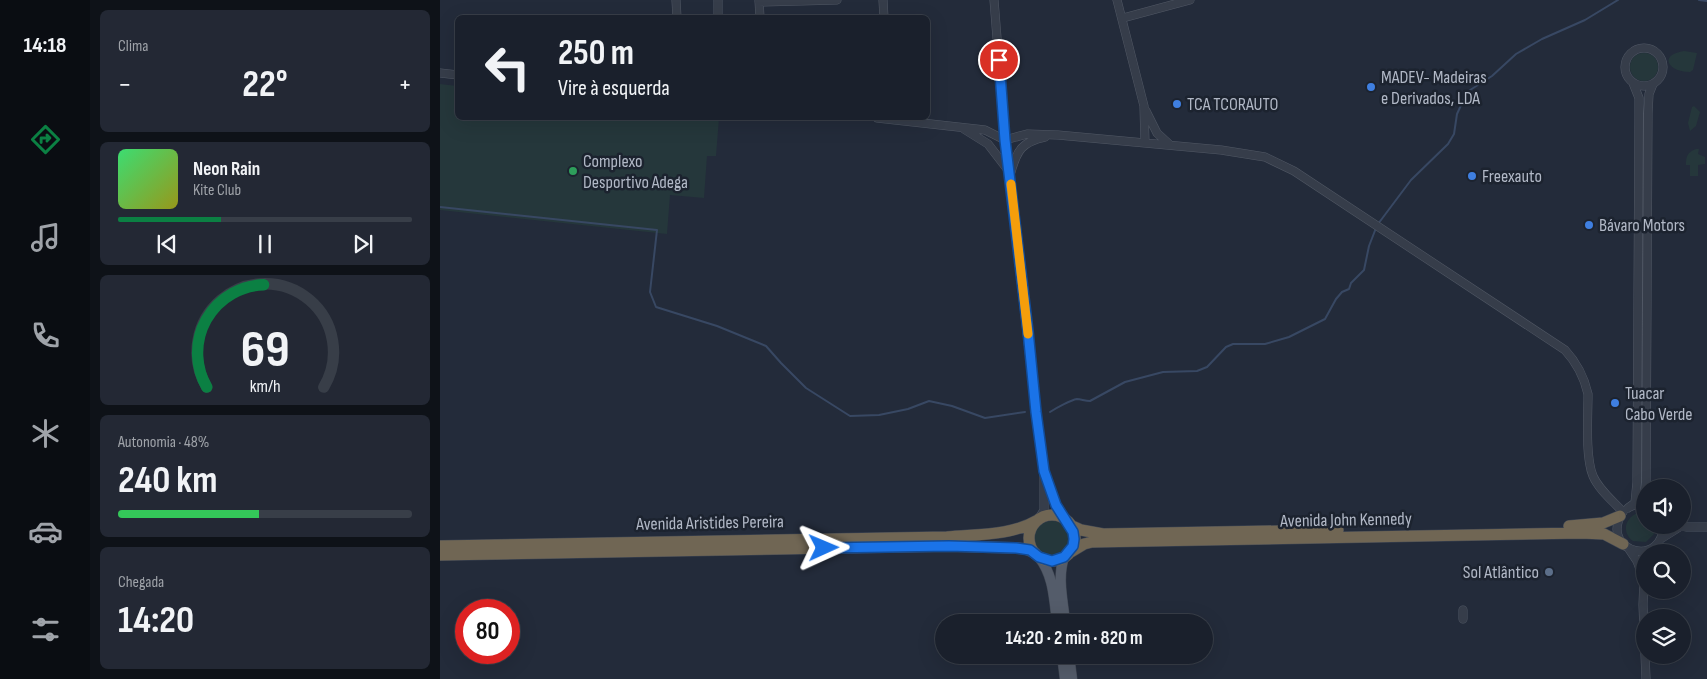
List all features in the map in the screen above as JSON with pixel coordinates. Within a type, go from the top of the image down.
[{"type":"highway","name":"Avenida John Kennedy","points":[[1068,523],[1081,530],[1103,534],[1582,526],[1603,523],[1624,512]]},
{"type":"highway","points":[[1052,516],[1068,523],[1074,539],[1067,555],[1052,561],[1037,555],[1031,547],[1030,533],[1038,520],[1052,516]]},
{"type":"highway","name":"Avenida Aristides Pereira","points":[[440,546],[947,537],[1013,531],[1026,528],[1038,520]]},
{"type":"highway","name":"Avenida John Kennedy","points":[[1067,555],[1084,544],[1092,542],[1581,533],[1604,534],[1626,546]]},
{"type":"highway","name":"Avenida Aristides Pereira","points":[[440,555],[949,546],[1026,549],[1037,555]]},
{"type":"main road","points":[[1037,555],[1049,572],[1053,584],[1056,614]]},
{"type":"main road","points":[[1065,614],[1061,569],[1067,555]]},
{"type":"main road","points":[[1063,664],[1065,679]]},
{"type":"main road","points":[[1071,664],[1072,679]]},
{"type":"street","points":[[676,0],[677,15]]},
{"type":"street","points":[[718,0],[718,15]]},
{"type":"street","points":[[760,15],[759,1],[837,0]]},
{"type":"street","points":[[883,0],[884,15]]},
{"type":"street","points":[[994,0],[1005,140],[1044,471],[1044,510],[1038,520]]},
{"type":"street","points":[[1117,0],[1144,106],[1157,134],[1165,141],[1176,146]]},
{"type":"street","points":[[1123,18],[1186,0]]},
{"type":"street","points":[[1636,560],[1617,530],[1617,523],[1624,512],[1634,503],[1637,487],[1640,113],[1639,98],[1633,83],[1626,73],[1626,61],[1632,51],[1644,47],[1655,51],[1662,61],[1662,72],[1653,84],[1649,94],[1648,113],[1646,479]]},
{"type":"street","points":[[440,73],[455,75]]},
{"type":"street","points":[[1633,83],[1644,86],[1653,84]]},
{"type":"street","points":[[1144,106],[1145,142]]},
{"type":"street","points":[[905,120],[985,130],[1005,140],[1027,134],[1058,135],[1221,150],[1265,157],[1294,171],[1557,343],[1572,358],[1583,374],[1588,394],[1589,459],[1591,471],[1598,485],[1624,512]]},
{"type":"street","points":[[955,126],[973,134],[988,144],[1010,174]]},
{"type":"street","points":[[1010,174],[1016,156],[1026,144],[1038,139],[1058,135]]},
{"type":"street","points":[[1044,471],[1056,505],[1068,523]]},
{"type":"street","points":[[1624,512],[1636,505]]},
{"type":"street","points":[[1691,526],[1707,527]]},
{"type":"street","points":[[1662,534],[1662,538]]},
{"type":"street","points":[[1658,544],[1668,534]]},
{"type":"street","points":[[1626,546],[1636,549]]},
{"type":"street","points":[[1643,599],[1646,679]]},
{"type":"street","points":[[1463,610],[1463,619]]},
{"type":"shaded area","points":[[1684,51],[1697,53],[1693,70],[1690,72],[1676,69],[1669,63],[1671,56]]},
{"type":"shaded area","points":[[1644,53],[1654,57],[1658,67],[1654,77],[1644,81],[1634,77],[1630,67],[1634,57]]},
{"type":"shaded area","name":"Complexo Desportivo Adega","points":[[440,84],[455,86],[455,120],[719,120],[716,156],[707,156],[704,198],[670,195],[667,234],[440,210]]},
{"type":"shaded area","points":[[1694,106],[1700,112],[1696,126],[1690,131],[1688,123],[1692,107]]},
{"type":"shaded area","points":[[1699,149],[1698,154],[1705,157],[1705,164],[1698,165],[1698,176],[1690,176],[1690,165],[1686,165],[1687,157],[1689,153]]},
{"type":"shaded area","points":[[1636,514],[1636,534],[1654,534],[1646,542],[1633,541],[1627,534],[1627,522]]},
{"type":"shaded area","points":[[1052,521],[1059,522],[1065,526],[1069,532],[1069,546],[1065,552],[1059,556],[1052,557],[1045,556],[1039,552],[1035,546],[1034,539],[1035,532],[1039,526],[1045,522]]},
{"type":"waterway","points":[[1378,224],[1411,180],[1448,144],[1454,134],[1457,114],[1467,92],[1492,76],[1516,54],[1542,39],[1585,20],[1618,0]]},
{"type":"waterway","points":[[1699,0],[1707,1]]},
{"type":"waterway","points":[[440,207],[657,230],[650,292],[656,307],[717,326],[766,346],[806,388],[850,416],[879,415],[908,409],[929,401],[952,406],[985,418],[1025,412]]},
{"type":"waterway","points":[[1050,412],[1074,400],[1090,401],[1125,382],[1163,372],[1197,371],[1207,367],[1226,347],[1233,344],[1265,344],[1289,337],[1325,319],[1336,299],[1342,292],[1349,289],[1351,283],[1364,270],[1369,246],[1376,228]]},
{"type":"slow traffic","points":[[1011,184],[1028,334]]},
{"type":"place","name":"MADEV- Madeiras e Derivados, LDA","points":[[1371,87]]},
{"type":"place","name":"TCA TCORAUTO","points":[[1177,104]]},
{"type":"place","name":"Complexo Desportivo Adega","points":[[573,171]]},
{"type":"place","name":"Freexauto","points":[[1472,176]]},
{"type":"place","name":"Bávaro Motors","points":[[1589,225]]},
{"type":"place","name":"Tuacar Cabo Verde","points":[[1615,403]]},
{"type":"place","name":"Sol Atlântico","points":[[1549,572]]},
{"type":"route","points":[[824,548],[990,546],[1026,549],[1045,560],[1052,561],[1064,557],[1073,546],[1073,532],[1056,505],[1044,471],[1005,140],[999,60]]}]
